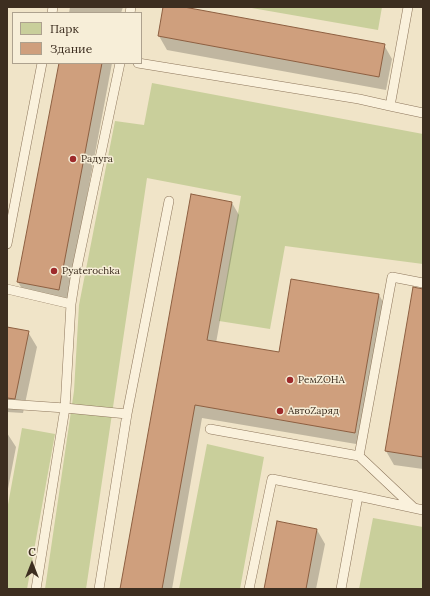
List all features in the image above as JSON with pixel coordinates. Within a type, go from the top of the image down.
[{"type":"lane","points":[[390,106],[408,7]]},
{"type":"lane","points":[[7,244],[11,199],[42,64]]},
{"type":"lane","points":[[36,589],[65,408],[71,304],[76,272],[120,64]]},
{"type":"lane","points":[[142,64],[360,99],[423,113]]},
{"type":"lane","points":[[99,589],[128,414],[169,202]]},
{"type":"lane","points":[[359,456],[392,277],[423,283]]},
{"type":"lane","points":[[7,289],[71,304]]},
{"type":"lane","points":[[7,404],[128,414]]},
{"type":"lane","points":[[210,429],[359,456],[413,507]]},
{"type":"lane","points":[[249,589],[272,480],[423,510]]},
{"type":"lane","points":[[341,589],[358,496]]},
{"type":"green space","points":[[246,7],[382,7],[378,30]]},
{"type":"green space","points":[[152,83],[423,134],[423,264],[285,246],[270,329],[219,321],[241,196],[147,178],[86,589],[45,589],[74,391],[79,305],[115,121],[144,125]]},
{"type":"green space","points":[[22,428],[55,434],[27,589],[7,589],[7,510]]},
{"type":"green space","points":[[207,444],[264,457],[240,589],[179,589]]},
{"type":"green space","points":[[373,518],[423,527],[423,589],[359,589]]},
{"type":"building","points":[[163,7],[184,7],[385,44],[379,77],[158,36]]},
{"type":"building","points":[[59,64],[102,64],[59,290],[17,282]]},
{"type":"building","points":[[191,194],[232,202],[207,340],[279,352],[291,279],[379,294],[355,433],[195,405],[162,589],[120,589]]},
{"type":"building","points":[[413,287],[423,289],[423,457],[385,451]]},
{"type":"building","points":[[7,327],[29,331],[15,399],[7,398]]},
{"type":"building","points":[[277,521],[317,529],[306,589],[264,589]]},
{"type":"place","name":"Радуга","points":[[73,159]]},
{"type":"place","name":"Pyaterochka","points":[[54,271]]},
{"type":"place","name":"РемZОНА","points":[[290,380]]},
{"type":"place","name":"АвтоZаряд","points":[[280,411]]}]
